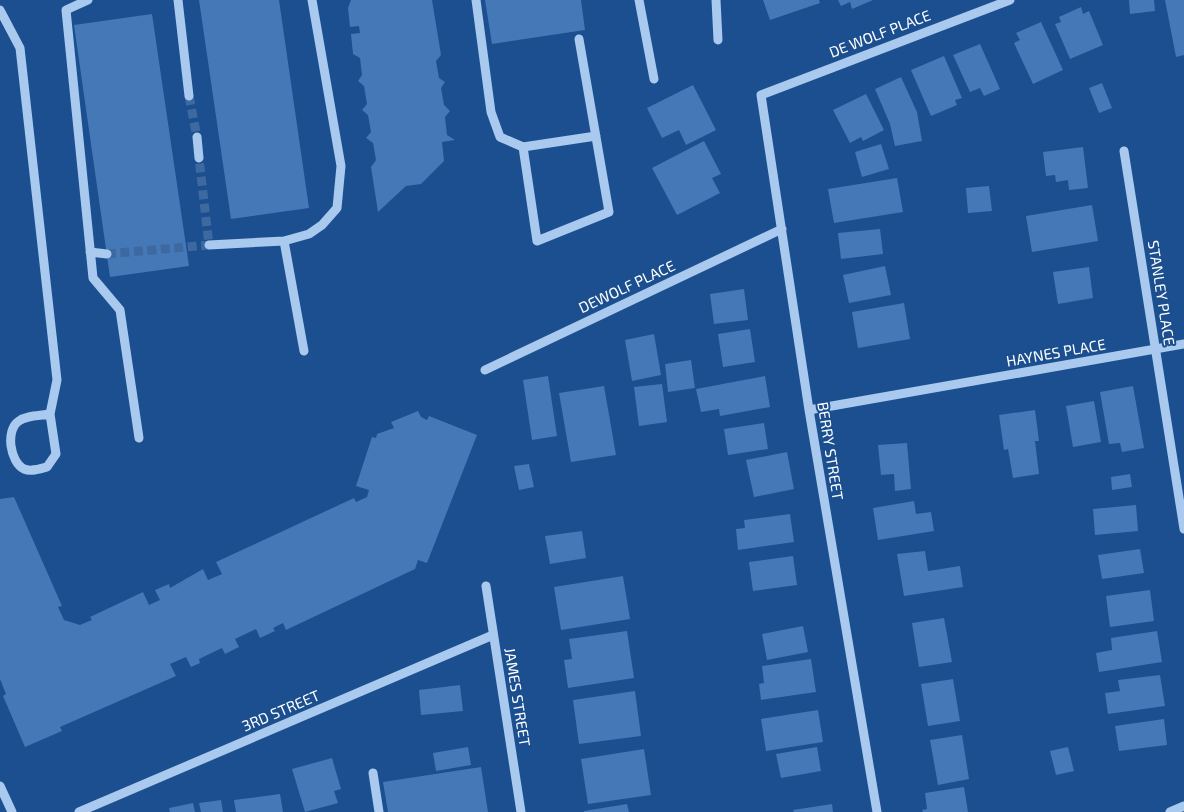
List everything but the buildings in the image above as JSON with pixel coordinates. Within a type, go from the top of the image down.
[{"type":"street","points":[[88,0],[66,10],[93,278],[120,310],[139,438]]},
{"type":"street","points":[[178,0],[189,96]]},
{"type":"street","points":[[209,244],[284,241],[309,234],[322,225],[337,208],[341,166],[312,0]]},
{"type":"street","points":[[476,0],[492,112],[500,137],[523,148],[596,136]]},
{"type":"street","points":[[639,0],[654,79]]},
{"type":"street","points":[[716,0],[718,40]]},
{"type":"street","name":"DE WOLF PLACE","points":[[761,94],[1010,0]]},
{"type":"street","points":[[0,10],[20,48],[57,380],[50,414],[56,454],[47,467],[31,470],[23,468],[14,458],[11,434],[14,426],[26,418],[50,414]]},
{"type":"street","points":[[523,148],[537,241],[608,212],[579,39]]},
{"type":"street","name":"BERRY STREET","points":[[761,94],[810,410],[876,812]]},
{"type":"street","points":[[197,137],[199,158]]},
{"type":"street","name":"STANLEY PLACE","points":[[1124,151],[1184,529]]},
{"type":"street","name":"DEWOLF PLACE","points":[[485,370],[782,229]]},
{"type":"street","points":[[284,241],[304,351]]},
{"type":"street","points":[[90,252],[108,254]]},
{"type":"street","name":"HAYNES PLACE","points":[[810,410],[1184,344]]},
{"type":"street","name":"JAMES STREET","points":[[486,586],[521,812]]},
{"type":"street","name":"3RD STREET","points":[[79,812],[493,635]]},
{"type":"street","points":[[373,773],[378,812]]},
{"type":"street","points":[[0,786],[12,812]]},
{"type":"street","points":[[1170,812],[1184,806]]},
{"type":"tunnel","points":[[189,96],[197,137]]},
{"type":"tunnel","points":[[107,254],[209,245],[199,158]]}]
